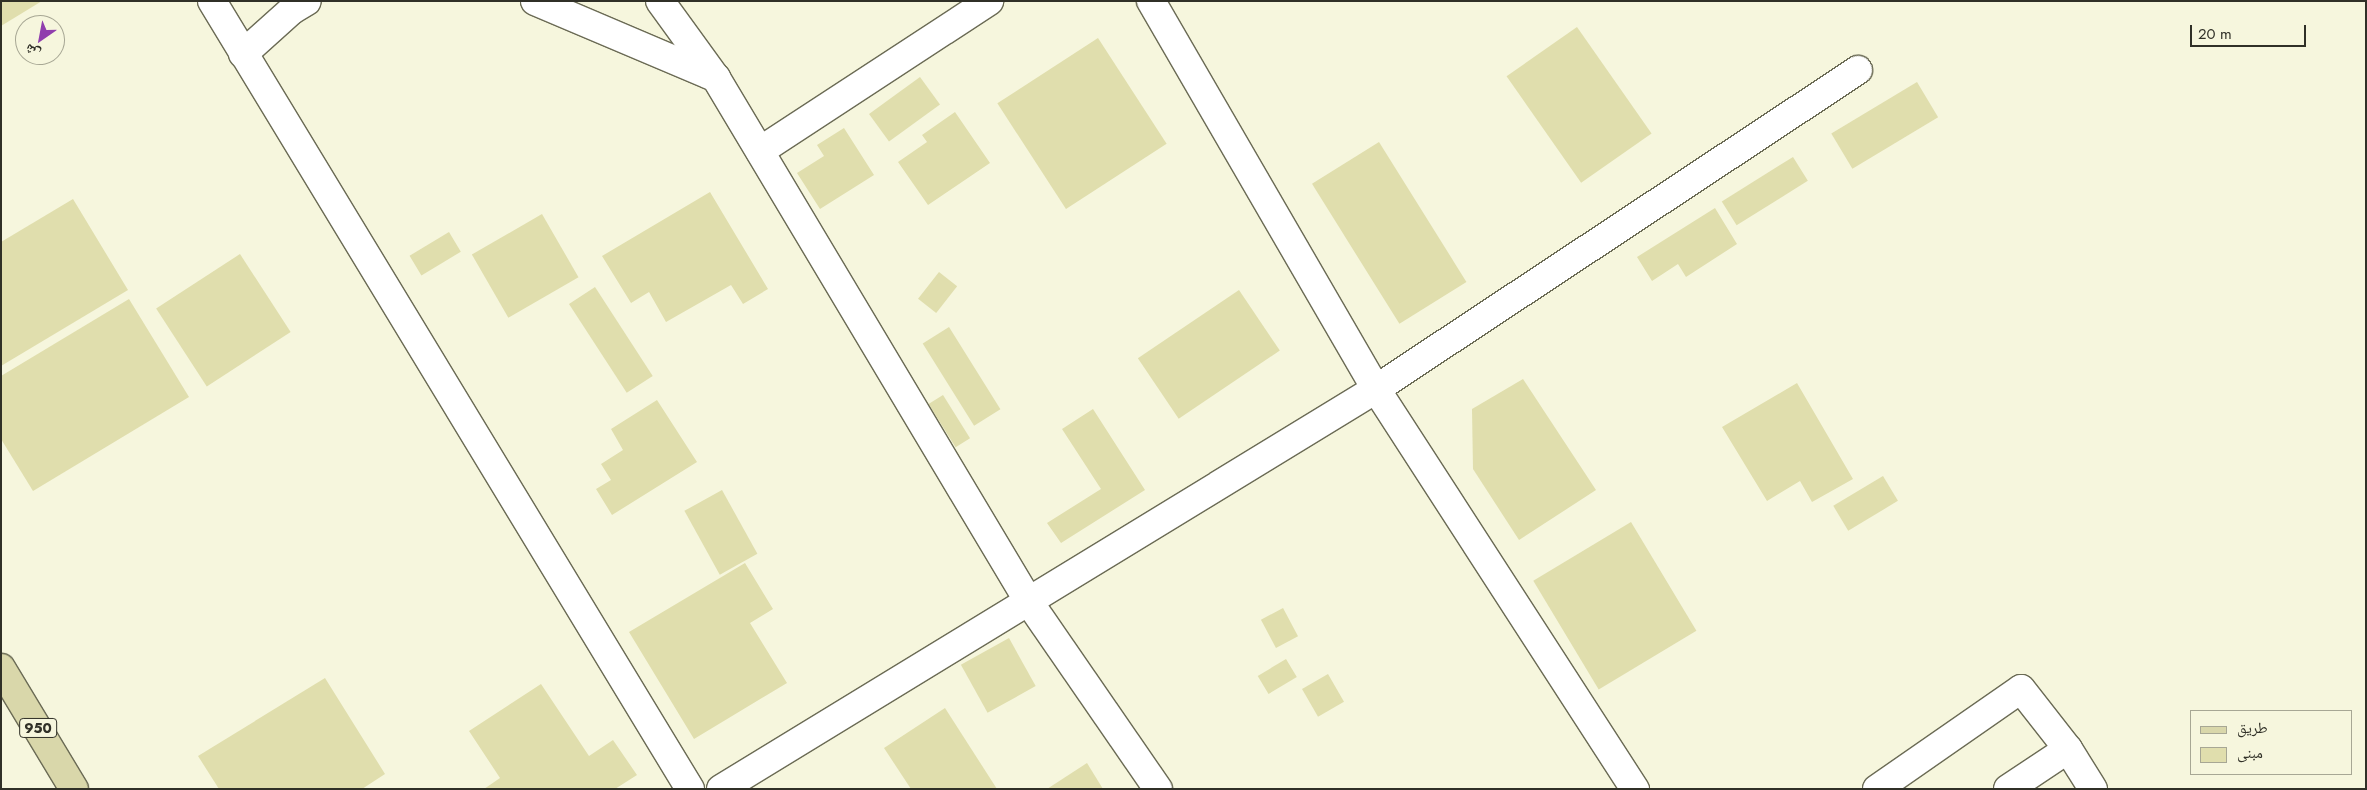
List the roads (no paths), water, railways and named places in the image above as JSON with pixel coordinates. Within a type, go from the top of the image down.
[{"type":"main road","name":"950","points":[[1,668],[74,789]]},
{"type":"street","points":[[212,1],[690,789]]},
{"type":"street","points":[[243,54],[292,10],[307,1]]},
{"type":"street","points":[[535,1],[716,78]]},
{"type":"street","points":[[660,1],[716,78],[1029,602],[1158,789]]},
{"type":"street","points":[[760,151],[990,1]]},
{"type":"street","points":[[1151,1],[1376,389],[1635,789]]},
{"type":"street","points":[[720,789],[1376,389],[1858,70]]},
{"type":"street","points":[[1877,789],[2021,689],[2068,749],[2093,789]]},
{"type":"street","points":[[2008,789],[2068,749]]}]
